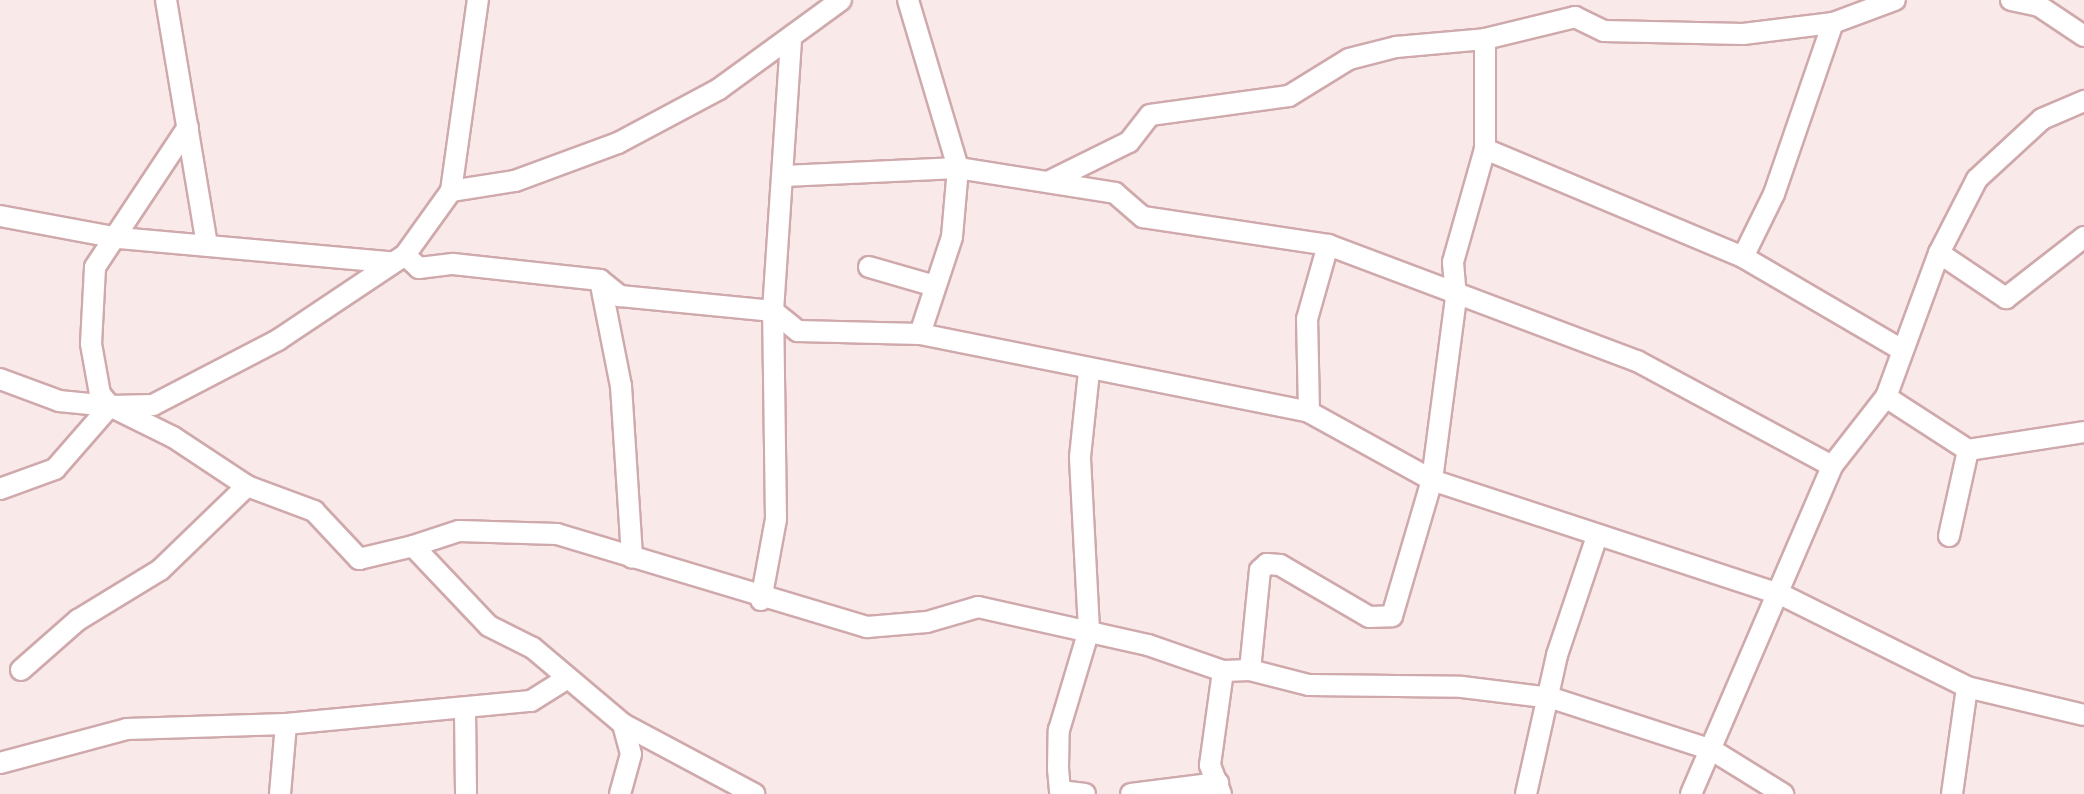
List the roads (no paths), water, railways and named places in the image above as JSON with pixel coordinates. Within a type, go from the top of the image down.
[{"type":"street","points":[[166,0],[208,246]]},
{"type":"street","points":[[0,379],[59,401],[153,405],[278,340],[397,258],[451,192],[478,0]]},
{"type":"street","points":[[451,192],[515,180],[618,143],[719,88],[791,40],[841,0]]},
{"type":"street","points":[[908,0],[958,168],[952,237],[920,334]]},
{"type":"street","points":[[1050,181],[1129,142],[1150,115],[1289,96],[1349,59],[1396,47],[1485,39],[1576,17],[1604,30],[1743,34],[1833,23],[1895,0]]},
{"type":"street","points":[[2011,0],[2039,6],[2084,36]]},
{"type":"street","points":[[1743,258],[1774,194],[1833,23]]},
{"type":"street","points":[[1250,670],[1260,570],[1267,564],[1280,565],[1369,618],[1392,616],[1432,480],[1456,297],[1453,262],[1485,149],[1485,39]]},
{"type":"street","points":[[761,600],[776,519],[773,311],[791,40]]},
{"type":"street","points":[[1691,794],[1782,595],[1832,466],[1886,397],[1939,253],[1977,179],[2042,119],[2084,102]]},
{"type":"street","points":[[188,127],[119,238],[96,267],[92,324],[100,394],[110,406],[248,486],[314,511],[359,559],[459,531],[557,534],[761,600],[867,627],[926,622],[978,607],[1089,630],[1223,671],[1250,670],[1309,684],[1462,687],[1552,698],[1712,750],[1783,794]]},
{"type":"street","points":[[1485,149],[1743,258],[1902,350]]},
{"type":"street","points":[[784,176],[958,168],[1115,193],[1143,217],[1328,244],[1456,297],[1637,362],[1832,466]]},
{"type":"street","points":[[0,216],[119,238],[397,258],[420,268],[453,264],[600,280],[620,296],[773,311],[798,331],[920,334],[1089,371],[1309,412],[1432,480],[1782,595],[1967,686],[2084,715]]},
{"type":"street","points":[[1939,253],[2006,298],[2084,237]]},
{"type":"street","points":[[1309,412],[1308,319],[1328,244]]},
{"type":"street","points":[[869,267],[934,286]]},
{"type":"street","points":[[600,280],[621,386],[632,558]]},
{"type":"street","points":[[1075,793],[1060,791],[1060,730],[1089,630],[1080,458],[1089,371]]},
{"type":"street","points":[[1886,397],[1968,450],[2084,432]]},
{"type":"street","points":[[0,489],[55,469],[110,406]]},
{"type":"street","points":[[1949,536],[1968,450]]},
{"type":"street","points":[[21,670],[78,620],[160,570],[248,486]]},
{"type":"street","points":[[1526,794],[1552,698],[1557,656],[1597,536]]},
{"type":"street","points":[[413,546],[489,626],[533,648],[565,680],[622,724],[754,794]]},
{"type":"street","points":[[1131,794],[1219,788],[1210,765],[1223,671]]},
{"type":"street","points":[[0,763],[128,729],[286,724],[530,702],[565,680]]},
{"type":"street","points":[[1952,794],[1967,686]]},
{"type":"street","points":[[465,710],[466,794]]},
{"type":"street","points":[[280,794],[286,724]]},
{"type":"street","points":[[620,794],[631,754],[622,724]]}]
